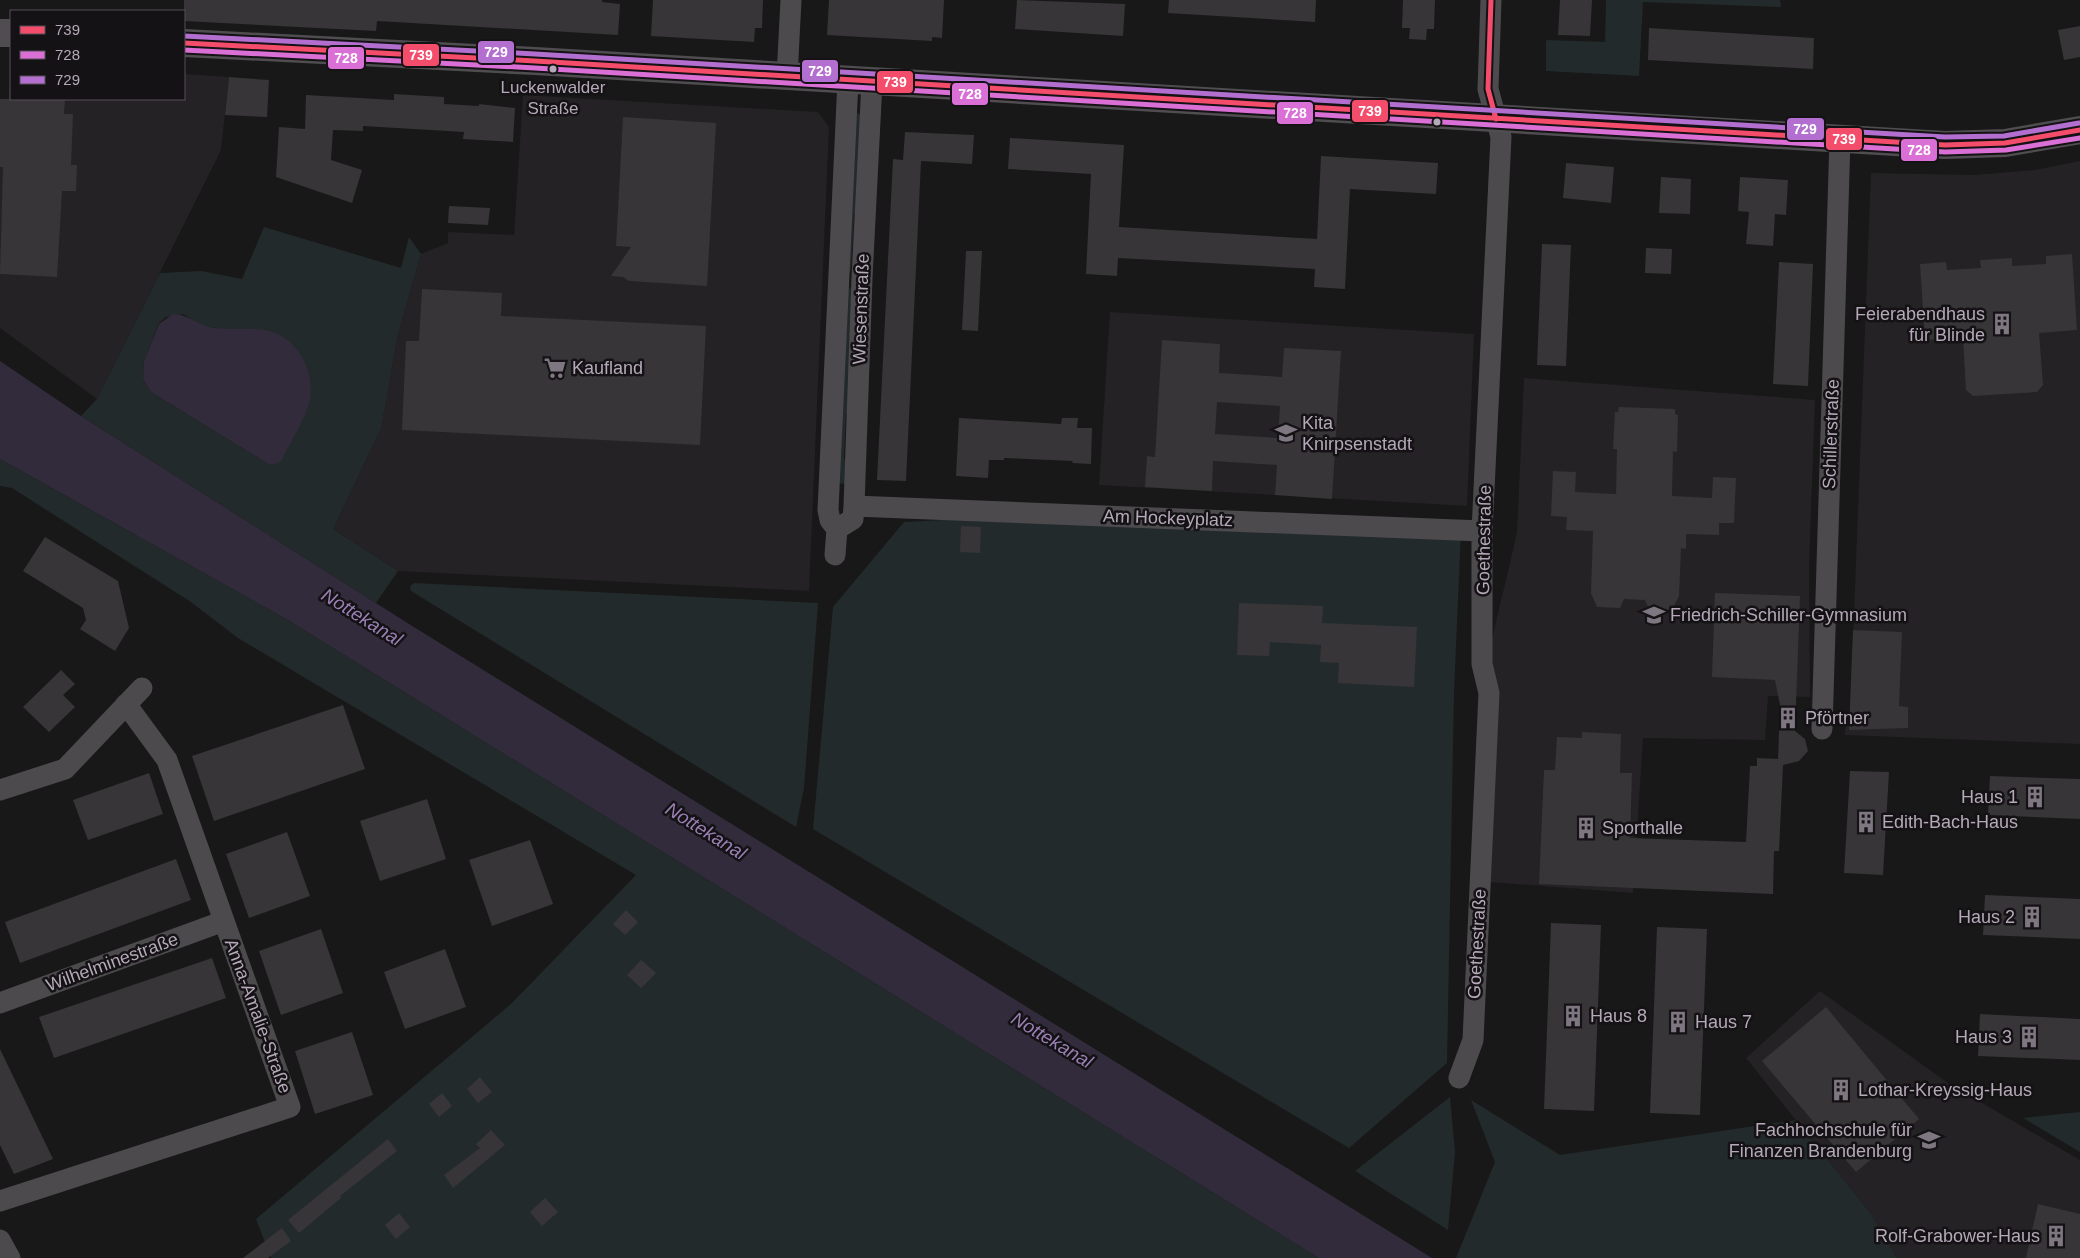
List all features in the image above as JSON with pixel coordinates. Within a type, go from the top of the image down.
[{"type":"main road","points":[[185,43],[1946,145],[1982,145],[2029,140],[2080,130]]},
{"type":"street","points":[[787,77],[790,0]]},
{"type":"street","name":"Goethestraße","points":[[1459,1078],[1473,1040],[1488,703],[1488,693],[1482,664],[1482,531],[1501,137],[1488,89],[1491,0]]},
{"type":"street","name":"Wiesenstraße","points":[[837,528],[853,519],[854,506],[862,269],[860,81]]},
{"type":"street","name":"Wiesenstraße","points":[[835,555],[837,528],[830,520],[828,510],[860,81]]},
{"type":"street","name":"Schillerstraße","points":[[1822,729],[1840,139]]},
{"type":"street","name":"Am Hockeyplatz","points":[[854,506],[1482,531]]},
{"type":"street","points":[[0,790],[65,769],[142,688]]},
{"type":"street","name":"Anna-Amalie-Straße","points":[[0,1201],[290,1107],[167,760],[126,704]]},
{"type":"street","name":"Wilhelminestraße","points":[[0,1003],[224,921]]},
{"type":"street","points":[[0,1240],[10,1258]]},
{"type":"shaded area","points":[[1606,0],[1780,0],[1781,7],[1643,2],[1639,76],[1546,71],[1546,40],[1605,42]]},
{"type":"shaded area","points":[[185,74],[229,77],[221,150],[97,399],[0,328],[0,111],[8,111],[10,80],[10,100],[185,100]]},
{"type":"shaded area","points":[[523,95],[818,112],[829,127],[809,591],[398,571],[333,529],[381,429],[398,334],[421,254],[448,243],[448,232],[514,235]]},
{"type":"shaded area","points":[[853,113],[862,114],[858,211],[854,215],[851,270],[849,273]]},
{"type":"shaded area","points":[[2080,161],[2080,744],[1845,735],[1846,717],[1850,717],[1871,173],[1974,175],[2035,170]]},
{"type":"shaded area","points":[[264,227],[401,268],[409,237],[421,254],[398,334],[381,429],[333,529],[398,571],[376,603],[81,416],[97,399],[160,273],[201,271],[242,279]],"holes":[[[183,314],[203,326],[216,328],[270,465],[151,392],[143,379],[144,361],[159,323],[166,317]]]},
{"type":"shaded area","points":[[845,288],[855,289],[849,412],[846,415],[844,458],[848,466],[846,484],[834,483]]},
{"type":"shaded area","name":"Kita Knirpsenstadt","points":[[1110,312],[1474,334],[1467,506],[1099,485]]},
{"type":"shaded area","name":"Friedrich-Schiller-Gymnasium","points":[[1524,378],[1815,400],[1809,566],[1810,697],[1768,696],[1765,740],[1643,738],[1633,893],[1490,882],[1486,664],[1517,533]]},
{"type":"shaded area","points":[[0,459],[288,620],[1319,1258],[271,1258],[256,1219],[511,1004],[636,875],[238,638],[191,602],[12,488],[0,486]]},
{"type":"shaded area","points":[[1002,517],[1461,531],[1454,692],[1447,1063],[1349,1148],[813,829],[833,607],[904,522]]},
{"type":"shaded area","points":[[414,583],[818,603],[804,788],[796,827],[411,591],[410,586]]},
{"type":"shaded area","name":"Fachhochschule für Finanzen Brandenburg","points":[[1820,991],[1948,1083],[2080,1160],[2080,1258],[1897,1258],[1871,1214],[1746,1058]]},
{"type":"shaded area","points":[[1450,1097],[1455,1152],[1448,1230],[1355,1171]]},
{"type":"shaded area","points":[[1471,1100],[1560,1155],[1796,1120],[1871,1214],[1897,1258],[1456,1258],[1495,1162]]},
{"type":"shaded area","points":[[2080,1112],[2080,1152],[2023,1118]]},
{"type":"water","points":[[173,314],[184,316],[210,327],[269,331],[288,341],[296,349],[307,368],[310,378],[310,400],[301,423],[281,462],[270,465],[151,392],[143,379],[144,361],[159,324]]},
{"type":"water","name":"Nottekanal","points":[[0,361],[81,416],[409,624],[1432,1258],[1319,1258],[288,620],[0,459]]},
{"type":"building","points":[[184,0],[602,0],[602,2],[620,4],[618,35],[377,21],[376,31],[185,21]]},
{"type":"building","points":[[653,0],[763,0],[762,28],[755,28],[754,42],[651,36]]},
{"type":"building","points":[[829,0],[944,0],[942,38],[932,37],[932,41],[827,35]]},
{"type":"building","points":[[1017,0],[1125,4],[1123,36],[1015,29]]},
{"type":"building","points":[[1169,0],[1316,0],[1315,22],[1168,13]]},
{"type":"building","points":[[1403,0],[1435,0],[1434,29],[1427,29],[1426,40],[1409,39],[1410,28],[1402,28]]},
{"type":"building","points":[[1560,0],[1592,0],[1590,36],[1558,35]]},
{"type":"building","points":[[2080,26],[2080,57],[2064,60],[2058,30]]},
{"type":"building","points":[[1649,28],[1814,38],[1813,69],[1648,60]]},
{"type":"building","points":[[229,77],[269,80],[267,117],[225,115]]},
{"type":"building","points":[[394,94],[444,97],[444,104],[479,106],[479,104],[515,108],[513,142],[463,139],[464,132],[363,126],[363,131],[333,130],[331,160],[362,170],[352,203],[276,177],[279,127],[305,129],[306,95],[394,100]]},
{"type":"building","points":[[0,99],[65,100],[64,114],[73,114],[71,165],[77,165],[76,191],[62,191],[57,277],[0,274],[3,167],[0,167]]},
{"type":"building","points":[[623,117],[716,123],[707,286],[629,281],[623,277],[611,276],[631,247],[616,246]]},
{"type":"building","points":[[905,132],[974,135],[972,164],[921,161],[906,481],[877,480],[893,159],[903,160]]},
{"type":"building","points":[[1010,138],[1124,145],[1119,227],[1317,239],[1321,156],[1438,163],[1436,194],[1350,189],[1345,289],[1314,287],[1315,269],[1118,258],[1117,276],[1086,274],[1091,174],[1008,169]]},
{"type":"building","points":[[1566,163],[1614,167],[1611,203],[1563,198]]},
{"type":"building","points":[[1661,177],[1691,179],[1690,214],[1659,213]]},
{"type":"building","points":[[1740,177],[1788,180],[1786,215],[1775,214],[1773,246],[1746,244],[1749,212],[1738,211]]},
{"type":"building","points":[[449,206],[490,208],[488,225],[448,223]]},
{"type":"building","points":[[1542,244],[1571,245],[1566,366],[1537,365]]},
{"type":"building","points":[[1646,248],[1672,249],[1671,274],[1645,273]]},
{"type":"building","points":[[966,251],[982,251],[978,331],[962,330]]},
{"type":"building","name":"Feierabendhaus für Blinde","points":[[2072,254],[2077,330],[2039,333],[2043,385],[2037,392],[1973,396],[1966,390],[1963,338],[1925,340],[1920,264],[1946,262],[1947,270],[1981,268],[1980,260],[2012,258],[2012,266],[2046,264],[2046,256]]},
{"type":"building","points":[[1779,262],[1813,264],[1808,386],[1773,384]]},
{"type":"building","name":"Kaufland","points":[[422,289],[502,293],[501,316],[706,326],[700,445],[402,430],[406,341],[419,341]]},
{"type":"building","points":[[1162,340],[1220,344],[1219,373],[1282,377],[1284,348],[1341,351],[1332,499],[1275,495],[1277,465],[1213,461],[1212,491],[1145,487],[1147,456],[1155,457]],"holes":[[[1217,402],[1280,406],[1278,438],[1215,434]]]},
{"type":"building","points":[[1619,407],[1675,409],[1675,414],[1678,415],[1677,452],[1673,451],[1672,496],[1712,498],[1713,477],[1736,478],[1734,523],[1719,523],[1719,535],[1686,534],[1686,549],[1681,548],[1679,596],[1672,610],[1649,609],[1645,600],[1624,599],[1620,608],[1597,607],[1591,593],[1593,531],[1566,530],[1567,517],[1551,516],[1553,471],[1576,472],[1575,492],[1616,494],[1617,449],[1613,449],[1615,412],[1618,412]]},
{"type":"building","points":[[959,418],[1061,424],[1062,418],[1078,418],[1077,428],[1092,428],[1091,464],[1072,463],[1073,461],[1004,458],[1004,460],[989,460],[988,478],[956,476]]},
{"type":"building","points":[[961,526],[981,527],[980,553],[960,552]]},
{"type":"building","points":[[45,537],[118,581],[129,628],[115,651],[80,629],[86,620],[83,608],[23,571]]},
{"type":"building","points":[[1715,593],[1800,596],[1795,731],[1805,739],[1808,751],[1799,761],[1783,765],[1779,851],[1774,851],[1773,894],[1539,884],[1544,770],[1555,770],[1557,737],[1582,738],[1582,732],[1621,734],[1620,773],[1632,773],[1630,838],[1746,842],[1750,766],[1757,766],[1757,758],[1778,759],[1780,705],[1775,680],[1712,677]]},
{"type":"building","points":[[1239,603],[1323,606],[1322,623],[1417,627],[1414,687],[1338,683],[1339,663],[1320,662],[1321,645],[1270,642],[1269,656],[1237,655]]},
{"type":"building","points":[[1853,630],[1902,632],[1899,706],[1908,707],[1908,728],[1849,730]]},
{"type":"building","points":[[61,670],[75,684],[63,695],[75,707],[49,732],[23,707]]},
{"type":"building","points":[[343,705],[365,769],[214,821],[192,756]]},
{"type":"building","name":"Edith-Bach-Haus","points":[[1850,771],[1889,772],[1883,875],[1844,873]]},
{"type":"building","points":[[149,773],[163,814],[88,840],[73,800]]},
{"type":"building","name":"Haus 1","points":[[1990,776],[2080,779],[2080,819],[1988,815]]},
{"type":"building","points":[[427,799],[446,859],[380,881],[360,821]]},
{"type":"building","points":[[287,832],[310,896],[249,918],[226,854]]},
{"type":"building","points":[[530,840],[553,904],[492,926],[469,860]]},
{"type":"building","points":[[176,859],[191,900],[20,963],[5,922]]},
{"type":"building","name":"Haus 2","points":[[1985,895],[2080,899],[2080,939],[1983,935]]},
{"type":"building","points":[[626,910],[638,922],[625,935],[613,924]]},
{"type":"building","name":"Haus 8","points":[[1551,923],[1601,925],[1594,1111],[1544,1109]]},
{"type":"building","name":"Haus 7","points":[[1657,927],[1707,929],[1700,1115],[1650,1113]]},
{"type":"building","points":[[321,929],[343,993],[281,1015],[259,951]]},
{"type":"building","points":[[445,949],[466,1007],[405,1029],[384,972]]},
{"type":"building","points":[[212,958],[226,998],[54,1058],[39,1017]]},
{"type":"building","points":[[641,960],[656,973],[641,988],[627,975]]},
{"type":"building","name":"Lothar-Kreyssig-Haus","points":[[1826,1007],[1919,1119],[1856,1172],[1762,1061]]},
{"type":"building","name":"Haus 3","points":[[1980,1014],[2080,1019],[2080,1060],[1978,1056]]},
{"type":"building","points":[[352,1032],[373,1095],[315,1114],[295,1051]]},
{"type":"building","points":[[0,1049],[53,1159],[14,1174],[0,1145]]},
{"type":"building","points":[[480,1077],[492,1092],[478,1103],[467,1089]]},
{"type":"building","points":[[442,1093],[452,1106],[439,1117],[429,1104]]},
{"type":"building","points":[[491,1130],[505,1145],[453,1188],[444,1175],[480,1148],[476,1144]]},
{"type":"building","points":[[388,1139],[397,1151],[340,1196],[341,1198],[299,1233],[288,1220]]},
{"type":"building","points":[[545,1198],[558,1212],[542,1226],[530,1212]]},
{"type":"building","name":"Rolf-Grabower-Haus","points":[[2038,1204],[2080,1214],[2080,1258],[2026,1258]]},
{"type":"building","points":[[399,1213],[410,1227],[396,1239],[385,1225]]},
{"type":"building","points":[[282,1228],[291,1241],[268,1258],[243,1258]]},
{"type":"transit line","name":"739","points":[[1491,0],[1488,89],[1496,119]]},
{"type":"transit line","name":"729","points":[[185,36],[535,54],[1945,137],[2004,136],[2079,123]]},
{"type":"transit line","name":"739","points":[[185,43],[535,61],[1945,145],[2005,143],[2080,130]]},
{"type":"transit line","name":"728","points":[[185,50],[535,68],[1945,152],[2006,150],[2080,138]]},
{"type":"place","name":"Luckenwalder Straße","points":[[553,69]]},
{"type":"place","name":"Feierabendhaus für Blinde","points":[[2002,324]]},
{"type":"place","name":"Kaufland","points":[[555,368]]},
{"type":"place","name":"Kita Knirpsenstadt","points":[[1286,433]]},
{"type":"place","name":"Friedrich-Schiller-Gymnasium","points":[[1654,615]]},
{"type":"place","name":"Pförtner","points":[[1788,718]]},
{"type":"place","name":"Haus 1","points":[[2035,797]]},
{"type":"place","name":"Edith-Bach-Haus","points":[[1866,822]]},
{"type":"place","name":"Sporthalle","points":[[1586,828]]},
{"type":"place","name":"Haus 2","points":[[2032,917]]},
{"type":"place","name":"Haus 8","points":[[1573,1016]]},
{"type":"place","name":"Haus 7","points":[[1678,1022]]},
{"type":"place","name":"Haus 3","points":[[2029,1037]]},
{"type":"place","name":"Lothar-Kreyssig-Haus","points":[[1841,1090]]},
{"type":"place","name":"Fachhochschule für Finanzen Brandenburg","points":[[1929,1140]]},
{"type":"place","name":"Rolf-Grabower-Haus","points":[[2056,1236]]}]
